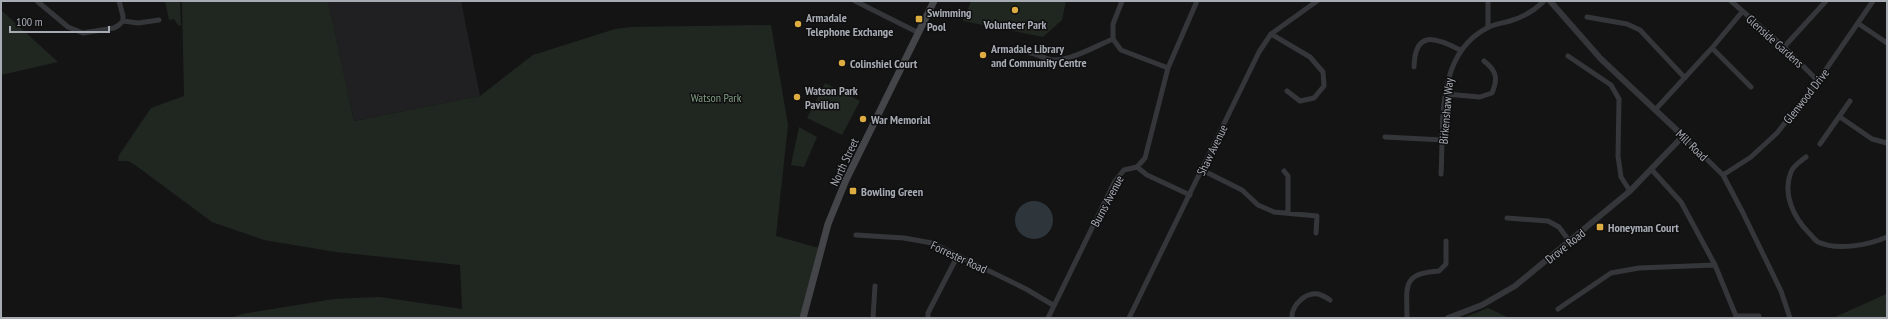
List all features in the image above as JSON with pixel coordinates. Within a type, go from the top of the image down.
[{"type":"main road","name":"North Street","points":[[803,318],[828,224],[846,180],[934,1]]},
{"type":"street","points":[[37,1],[68,27],[84,33],[114,28],[123,21],[138,24],[159,20]]},
{"type":"street","points":[[119,1],[123,21]]},
{"type":"street","points":[[1122,1],[1113,24],[1113,39],[1121,50],[1168,68]]},
{"type":"street","name":"Burns Avenue","points":[[1048,318],[1053,305],[1115,181],[1124,170],[1137,167],[1145,158],[1168,68],[1197,1]]},
{"type":"street","name":"Shaw Avenue","points":[[1130,318],[1259,52],[1272,34],[1318,1]]},
{"type":"street","points":[[1488,1],[1488,27]]},
{"type":"street","name":"Birkenshaw Way","points":[[1441,174],[1445,94],[1450,72],[1460,50],[1471,37],[1488,27],[1512,21],[1532,12],[1544,1]]},
{"type":"street","name":"Mill Road","points":[[1550,1],[1601,59],[1723,175],[1744,213],[1774,277],[1790,318]]},
{"type":"street","name":"Glenside Gardens","points":[[1731,1],[1784,47],[1818,81]]},
{"type":"street","points":[[1784,47],[1826,1]]},
{"type":"street","name":"Glenwood Drive","points":[[1723,175],[1751,157],[1777,133],[1818,81],[1859,24],[1873,1]]},
{"type":"street","points":[[858,2],[919,33]]},
{"type":"street","points":[[1655,110],[1712,48],[1742,12]]},
{"type":"street","points":[[1587,17],[1627,24],[1640,30],[1685,78]]},
{"type":"street","points":[[1859,24],[1887,43]]},
{"type":"street","points":[[1272,34],[1310,57],[1323,72],[1324,86],[1314,98],[1300,101],[1287,91]]},
{"type":"street","points":[[1030,54],[1039,54],[1053,60],[1066,58],[1113,39]]},
{"type":"street","points":[[1414,67],[1415,54],[1418,45],[1428,40],[1442,41],[1460,50]]},
{"type":"street","points":[[1712,48],[1751,87]]},
{"type":"street","points":[[1568,56],[1612,86],[1619,99],[1618,156],[1621,177],[1630,191]]},
{"type":"street","points":[[1445,94],[1480,97],[1492,93],[1495,85],[1495,75],[1492,68],[1484,61]]},
{"type":"street","points":[[1820,144],[1850,101]]},
{"type":"street","points":[[1840,117],[1872,139],[1887,143]]},
{"type":"street","name":"Drove Road","points":[[1448,318],[1482,305],[1515,286],[1630,191],[1652,170],[1683,136]]},
{"type":"street","points":[[1385,137],[1443,140]]},
{"type":"street","points":[[1806,156],[1791,171],[1787,186],[1791,206],[1801,225],[1818,242],[1843,247],[1876,242],[1887,236]]},
{"type":"street","points":[[1137,167],[1147,176],[1190,194]]},
{"type":"street","points":[[1202,170],[1242,190],[1258,205],[1274,212],[1317,216],[1316,233]]},
{"type":"street","points":[[1652,170],[1680,202],[1715,265],[1736,316],[1759,316]]},
{"type":"street","points":[[1284,171],[1288,176],[1288,213]]},
{"type":"street","points":[[1507,218],[1548,221],[1558,227],[1570,242]]},
{"type":"street","name":"Forrester Road","points":[[856,235],[904,238],[932,243],[1026,289],[1053,305]]},
{"type":"street","points":[[1407,318],[1407,286],[1413,278],[1423,272],[1439,271],[1446,264],[1446,241]]},
{"type":"street","points":[[928,318],[928,313],[958,255]]},
{"type":"street","points":[[1558,309],[1611,273],[1639,268],[1715,265]]},
{"type":"street","points":[[873,318],[875,286]]},
{"type":"street","points":[[1292,318],[1292,313],[1297,303],[1308,296],[1318,294],[1330,300]]},
{"type":"shaded area","points":[[328,1],[461,1],[480,96],[354,121]]},
{"type":"shaded area","points":[[1030,201],[1038,201],[1045,204],[1050,209],[1053,220],[1050,231],[1045,236],[1038,239],[1030,239],[1023,236],[1018,231],[1015,224],[1015,216],[1018,209],[1023,204]]},
{"type":"green space","points":[[165,1],[180,1],[181,26],[178,25],[174,19],[169,20]]},
{"type":"green space","name":"Watson Park","points":[[182,1],[328,1],[354,121],[480,96],[533,55],[615,29],[631,27],[771,25],[788,125],[776,236],[819,248],[800,318],[231,318],[242,314],[334,299],[380,297],[462,309],[460,265],[336,252],[264,240],[212,222],[135,165],[128,161],[118,161],[119,155],[151,108],[184,96]]},
{"type":"green space","name":"Volunteer Park","points":[[971,1],[1066,1],[1062,20],[1043,37],[963,21]]},
{"type":"green space","points":[[1,10],[58,62],[1,75]]},
{"type":"green space","points":[[825,83],[860,101],[842,135],[807,118]]},
{"type":"green space","points":[[799,127],[817,137],[804,167],[791,165]]},
{"type":"green space","points":[[1887,293],[1887,318],[1833,318],[1884,295]]},
{"type":"green space","points":[[1488,308],[1509,318],[1463,318]]},
{"type":"place","name":"Volunteer Park","points":[[1015,10]]},
{"type":"place","name":"Swimming Pool","points":[[919,19]]},
{"type":"place","name":"Armadale Telephone Exchange","points":[[798,24]]},
{"type":"place","name":"Armadale Library and Community Centre","points":[[983,55]]},
{"type":"place","name":"Colinshiel Court","points":[[842,63]]},
{"type":"place","name":"Watson Park Pavilion","points":[[797,97]]},
{"type":"place","name":"War Memorial","points":[[863,119]]},
{"type":"place","name":"Bowling Green","points":[[853,191]]},
{"type":"place","name":"Honeyman Court","points":[[1600,227]]}]
